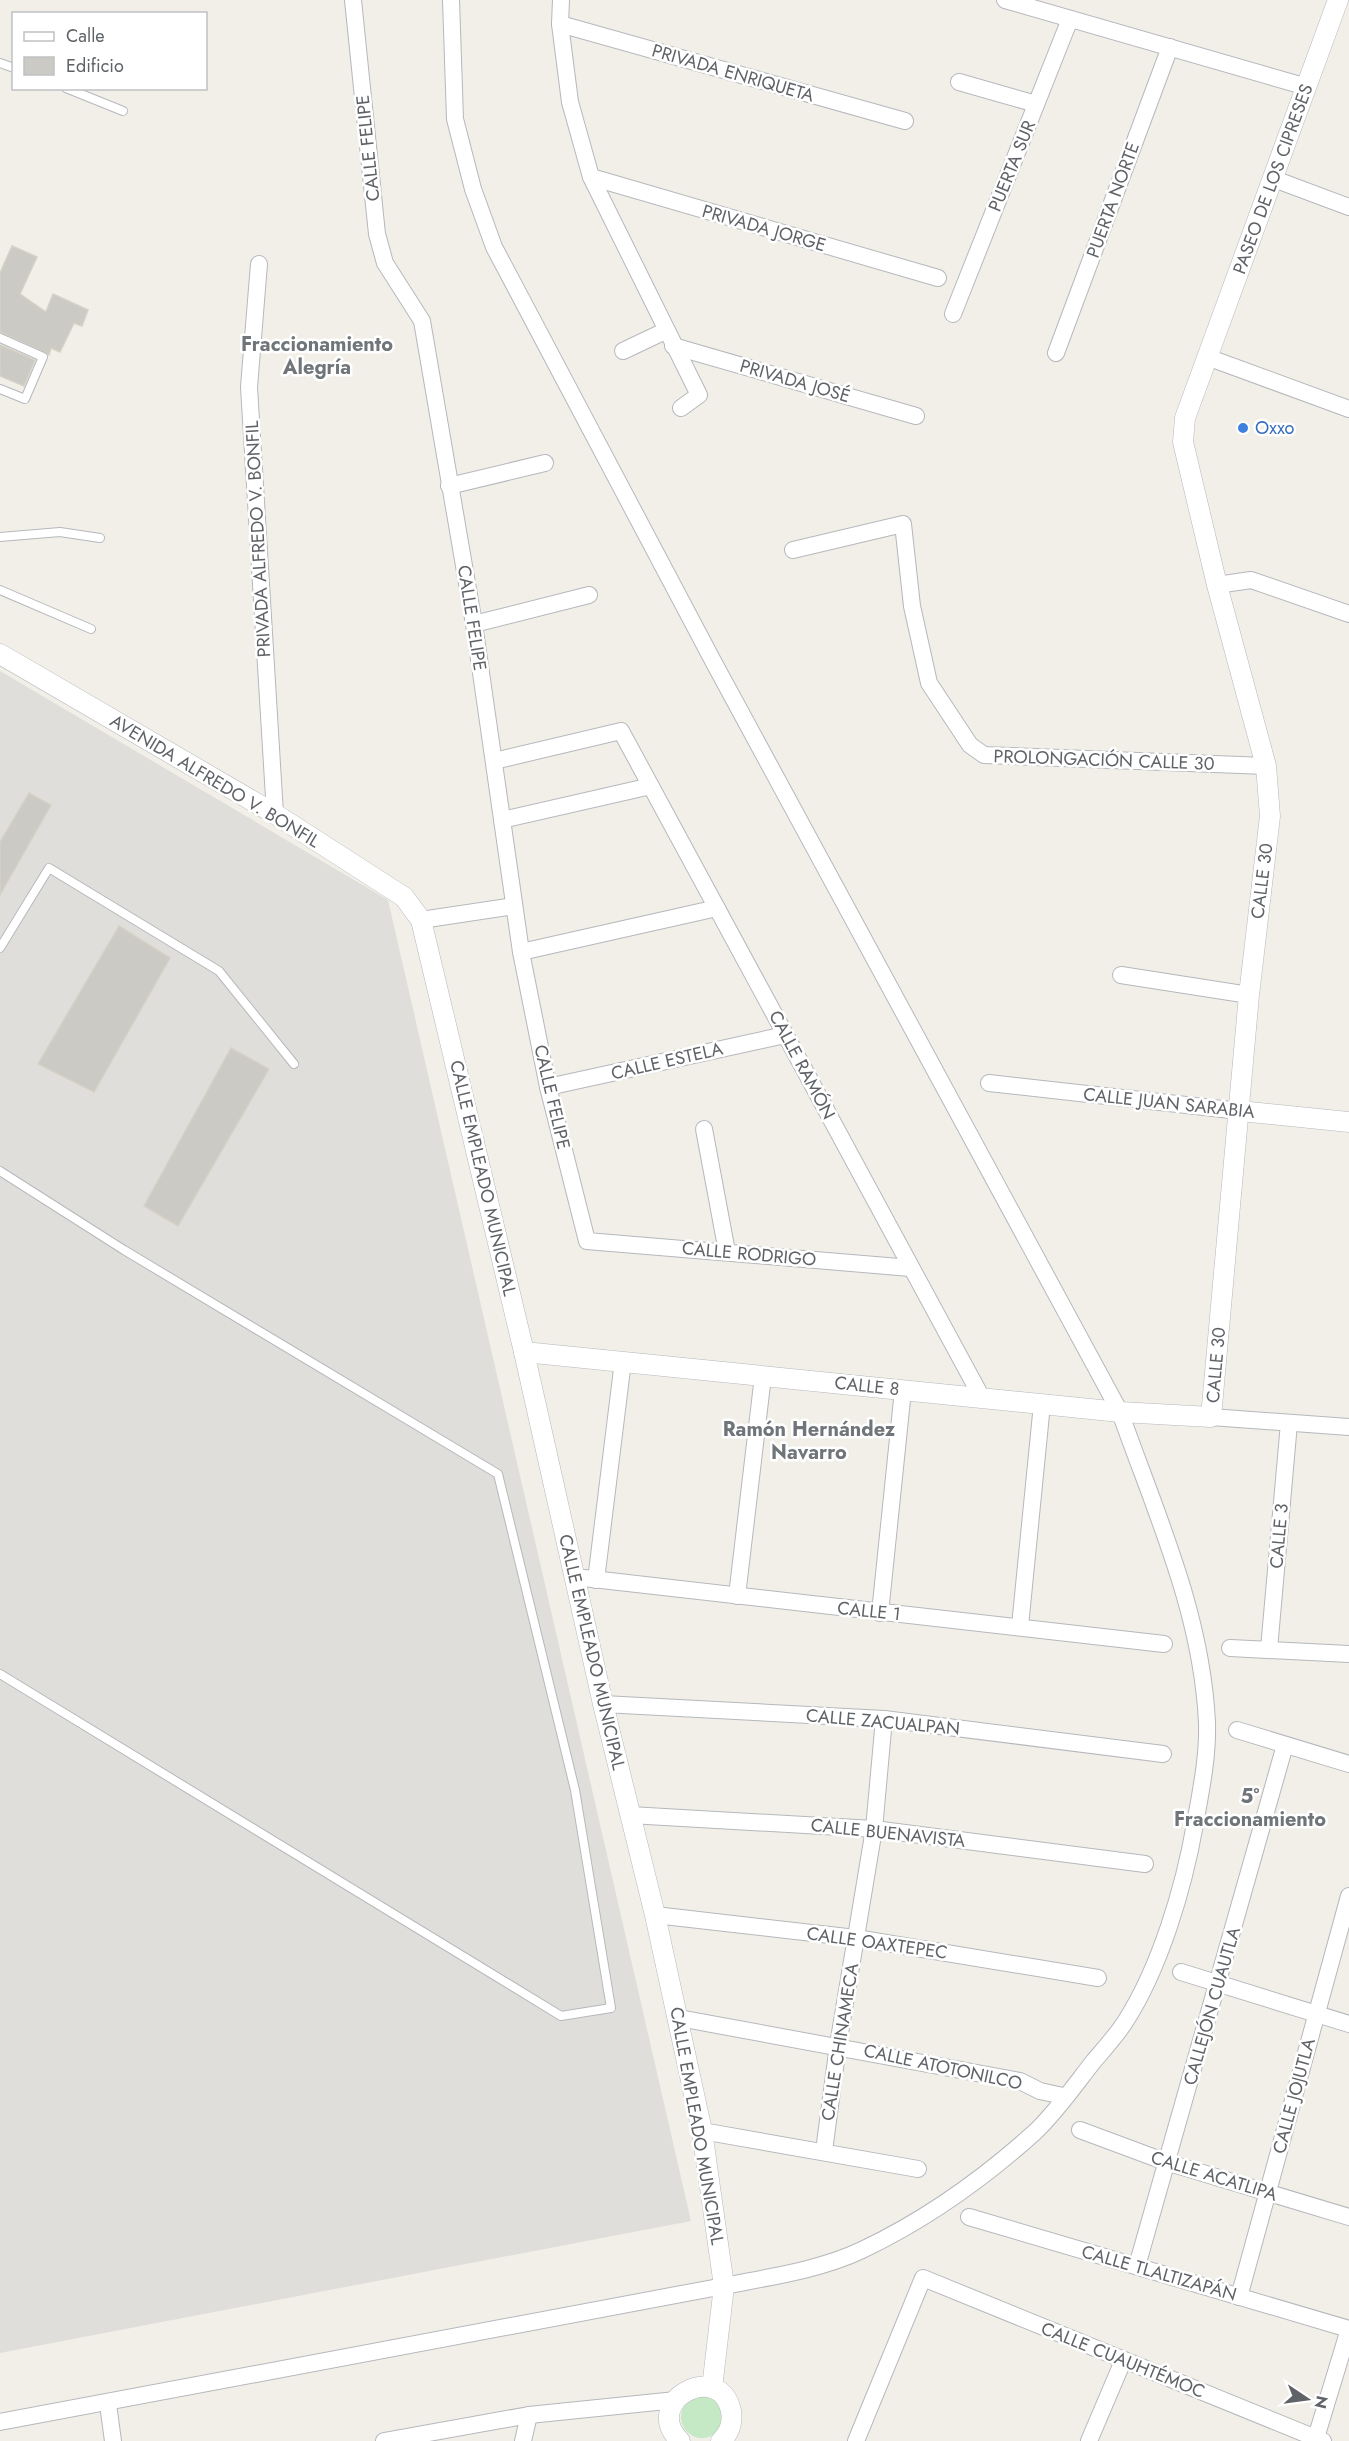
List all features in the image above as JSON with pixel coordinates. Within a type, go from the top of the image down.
[{"type":"street","name":"CALLE FELIPE","points":[[353,0],[376,234],[385,263],[422,321],[474,624],[521,952],[548,1087],[587,1241]]},
{"type":"street","points":[[0,2422],[108,2404],[724,2286],[773,2276],[859,2252],[900,2230],[965,2186],[1036,2131],[1063,2101],[1125,2021],[1150,1971],[1186,1875],[1207,1758],[1207,1724],[1198,1647],[1176,1561],[1153,1508],[1120,1412],[713,661],[494,247],[473,189],[455,119],[451,0]]},
{"type":"street","points":[[561,0],[561,24],[570,102],[591,177],[665,331],[699,395],[681,408]]},
{"type":"street","points":[[1005,0],[1307,87]]},
{"type":"street","name":"PASEO DE LOS CIPRESES","points":[[1207,357],[1307,87],[1341,6]]},
{"type":"street","name":"PUERTA SUR","points":[[953,314],[1070,19]]},
{"type":"street","name":"PRIVADA ENRIQUETA","points":[[561,24],[905,121]]},
{"type":"street","name":"PUERTA NORTE","points":[[1056,353],[1170,47]]},
{"type":"street","points":[[959,82],[1036,104]]},
{"type":"street","name":"PRIVADA JORGE","points":[[591,177],[938,278]]},
{"type":"street","points":[[1274,179],[1349,207]]},
{"type":"street","name":"PRIVADA ALFREDO V. BONFIL","points":[[259,264],[249,387],[275,814]]},
{"type":"street","points":[[623,351],[665,331]]},
{"type":"street","name":"PRIVADA JOSÉ","points":[[673,346],[916,416]]},
{"type":"street","points":[[1207,357],[1349,409]]},
{"type":"street","name":"CALLE 30","points":[[1207,357],[1185,418],[1183,442],[1217,585],[1266,766],[1270,816],[1249,994],[1211,1418]]},
{"type":"street","points":[[449,486],[545,464]]},
{"type":"street","name":"PROLONGACIÓN CALLE 30","points":[[793,550],[903,524],[912,606],[929,683],[970,745],[984,755],[1266,766]]},
{"type":"street","points":[[1217,585],[1251,580],[1349,614]]},
{"type":"street","points":[[474,624],[589,595]]},
{"type":"street","name":"AVENIDA ALFREDO V. BONFIL","points":[[0,654],[275,814],[404,897],[421,920]]},
{"type":"street","name":"CALLE RAMÓN","points":[[494,761],[621,731],[982,1398]]},
{"type":"street","points":[[502,820],[651,786]]},
{"type":"street","points":[[421,920],[514,906]]},
{"type":"street","points":[[521,952],[717,908]]},
{"type":"street","name":"CALLE EMPLEADO MUNICIPAL","points":[[421,920],[524,1352],[603,1704],[679,2018],[702,2131],[724,2286],[712,2388]]},
{"type":"street","points":[[1120,975],[1249,994]]},
{"type":"street","name":"CALLE ESTELA","points":[[548,1087],[785,1035]]},
{"type":"street","name":"CALLE JUAN SARABIA","points":[[988,1083],[1349,1122]]},
{"type":"street","points":[[704,1129],[727,1252]]},
{"type":"street","name":"CALLE RODRIGO","points":[[587,1241],[911,1268]]},
{"type":"street","name":"CALLE 8","points":[[524,1352],[1120,1412],[1211,1418]]},
{"type":"street","points":[[596,1580],[623,1362]]},
{"type":"street","points":[[737,1596],[763,1376]]},
{"type":"street","points":[[880,1613],[903,1390]]},
{"type":"street","points":[[1020,1626],[1042,1404]]},
{"type":"street","points":[[1211,1418],[1349,1427]]},
{"type":"street","name":"CALLE 3","points":[[1269,1649],[1289,1423]]},
{"type":"street","name":"CALLE 1","points":[[575,1577],[1164,1644]]},
{"type":"street","points":[[1230,1648],[1349,1654]]},
{"type":"street","name":"CALLE ZACUALPAN","points":[[603,1704],[884,1719],[1163,1754]]},
{"type":"street","name":"CALLE CHINAMECA","points":[[824,2151],[838,2045],[874,1829],[884,1719]]},
{"type":"street","points":[[1237,1730],[1349,1764]]},
{"type":"street","name":"CALLEJÓN CUAUTLA","points":[[1137,2266],[1219,1984],[1285,1744]]},
{"type":"street","name":"CALLE BUENAVISTA","points":[[630,1815],[874,1829],[1145,1864]]},
{"type":"street","name":"CALLE JOJUTLA","points":[[1239,2296],[1349,1896]]},
{"type":"street","name":"CALLE OAXTEPEC","points":[[655,1915],[856,1938],[1098,1978]]},
{"type":"street","points":[[1181,1972],[1349,2024]]},
{"type":"street","name":"CALLE ATOTONILCO","points":[[679,2018],[838,2045],[1020,2080],[1040,2091],[1063,2096]]},
{"type":"street","name":"CALLE ACATLIPA","points":[[1080,2130],[1166,2162],[1349,2217]]},
{"type":"street","points":[[702,2131],[918,2169]]},
{"type":"street","name":"CALLE TLALTIZAPÁN","points":[[969,2217],[1349,2329]]},
{"type":"street","name":"CALLE CUAUHTÉMOC","points":[[856,2441],[923,2278],[1318,2440]]},
{"type":"street","points":[[1318,2440],[1349,2329]]},
{"type":"street","points":[[1089,2441],[1123,2361]]},
{"type":"street","points":[[390,2440],[529,2415],[676,2400],[692,2388],[712,2388],[727,2400],[731,2410],[732,2420],[724,2440]]},
{"type":"street","points":[[676,2400],[670,2419],[677,2440]]},
{"type":"street","points":[[108,2404],[113,2441]]},
{"type":"street","points":[[522,2441],[529,2415]]},
{"type":"lane","points":[[71,90],[123,111]]},
{"type":"lane","points":[[0,338],[43,357],[25,399],[0,389]]},
{"type":"lane","points":[[0,537],[60,532],[100,538]]},
{"type":"lane","points":[[0,590],[91,629]]},
{"type":"lane","points":[[0,948],[49,868],[219,971],[294,1064]]},
{"type":"lane","points":[[0,1171],[124,1250],[498,1474],[575,1790],[611,2008],[561,2016],[0,1674]]},
{"type":"shaded area","points":[[0,671],[388,900],[691,2221],[0,2353]]},
{"type":"green space","points":[[702,2396],[717,2402],[723,2417],[717,2432],[702,2438],[687,2432],[681,2417],[687,2402]]},
{"type":"building","points":[[12,246],[37,257],[20,294],[46,312],[53,294],[88,310],[82,326],[74,323],[60,352],[51,348],[49,355],[0,332],[0,273]]},
{"type":"building","points":[[0,345],[35,360],[24,386],[0,376]]},
{"type":"building","points":[[29,793],[51,805],[0,895],[0,842]]},
{"type":"building","points":[[119,926],[170,958],[94,1092],[38,1064]]},
{"type":"building","points":[[231,1048],[269,1069],[178,1226],[144,1206]]},
{"type":"place","name":"Oxxo","points":[[1243,428]]},
{"type":"district","name":"Fraccionamiento Alegría","points":[[317,356]]},
{"type":"district","name":"Ramón Hernández Navarro","points":[[809,1440]]},
{"type":"district","name":"5° Fraccionamiento","points":[[1250,1808]]}]
